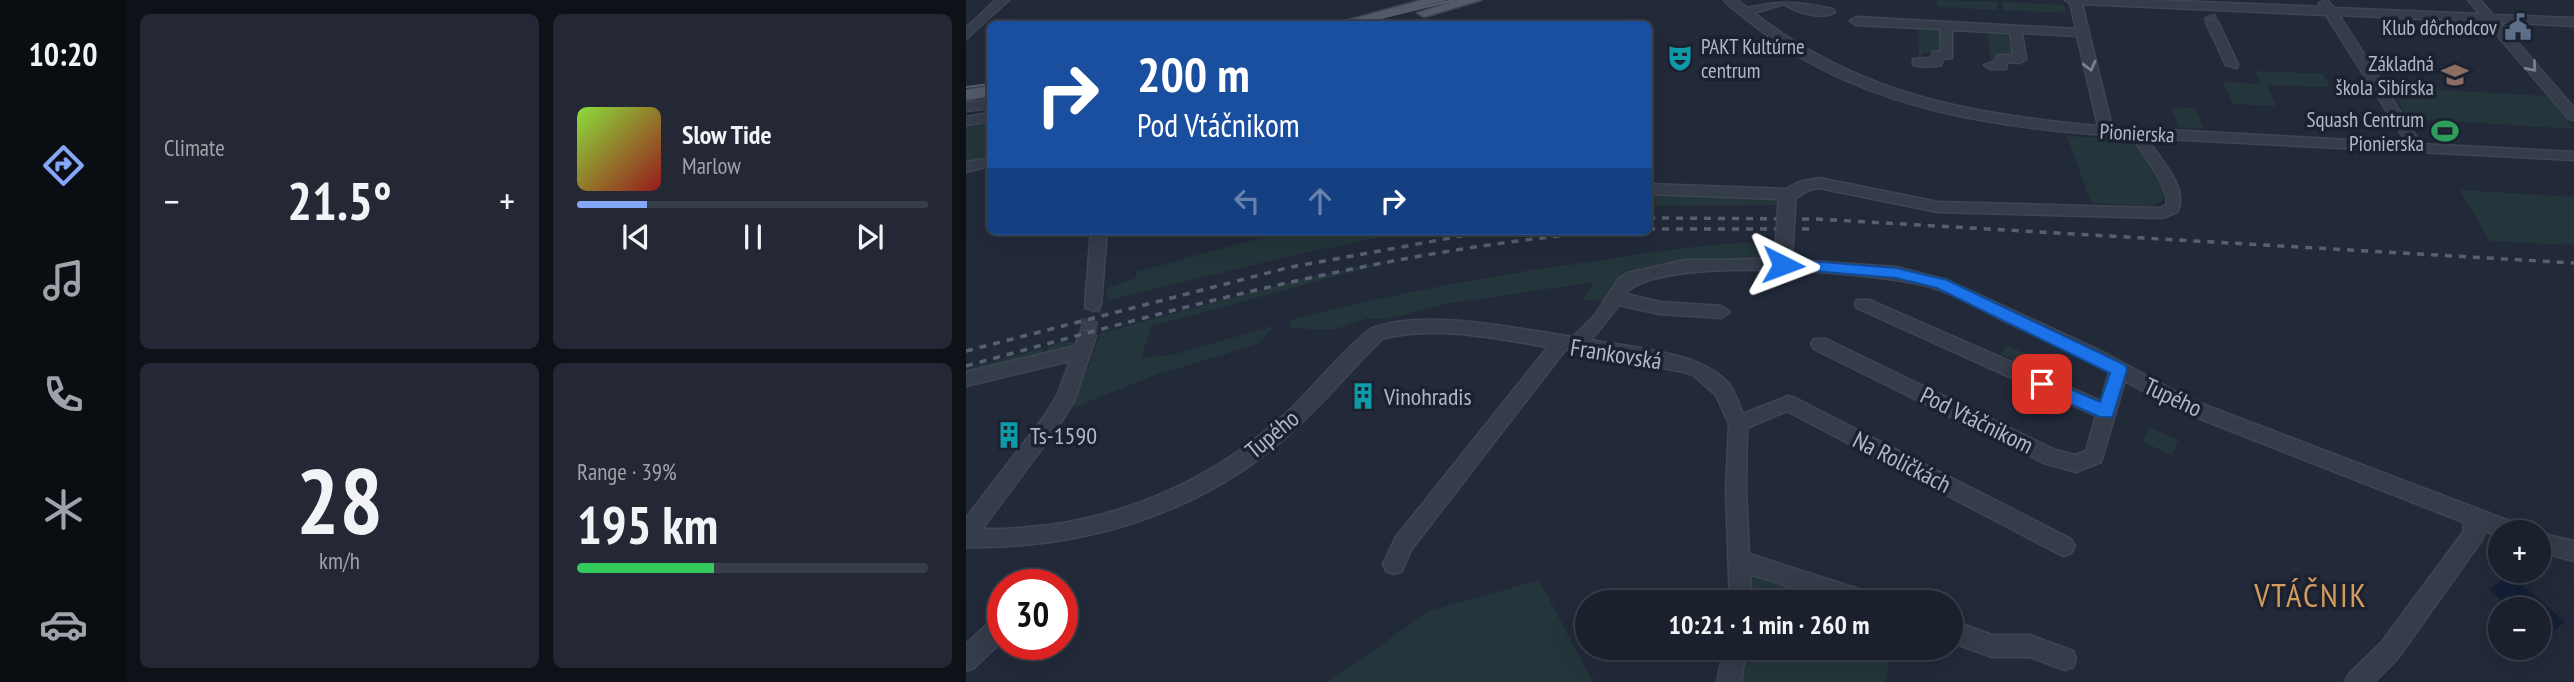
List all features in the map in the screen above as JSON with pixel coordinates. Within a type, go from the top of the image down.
[{"type":"main road","points":[[1354,21],[1439,0]]},
{"type":"main road","points":[[1390,21],[1474,0]]},
{"type":"main road","points":[[966,83],[987,80]]},
{"type":"main road","points":[[966,94],[987,91]]},
{"type":"street","points":[[967,34],[1003,0]]},
{"type":"street","name":"Pionierska","points":[[1730,0],[1774,37],[1816,62],[1885,92],[1942,109],[2010,122],[2136,133],[2574,156]]},
{"type":"street","points":[[1744,13],[1784,0],[1798,8],[1829,12]]},
{"type":"street","points":[[2106,131],[2074,0],[2207,10],[2326,5],[2574,22]]},
{"type":"street","points":[[2474,0],[2574,116]]},
{"type":"street","points":[[2326,5],[2417,148]]},
{"type":"street","points":[[2207,10],[2232,65]]},
{"type":"street","points":[[1856,21],[2082,33]]},
{"type":"street","points":[[1917,62],[1937,62],[1937,55],[1948,55],[1946,26]]},
{"type":"street","points":[[1990,65],[2001,66],[2001,58],[2021,59],[2015,29]]},
{"type":"street","points":[[967,34],[987,31]]},
{"type":"street","points":[[966,107],[987,104]]},
{"type":"street","points":[[966,121],[987,118]]},
{"type":"street","points":[[1783,257],[1788,197],[1800,186],[1819,183],[1952,208],[2162,214],[2172,208],[2175,200],[2172,189],[2136,133]]},
{"type":"street","points":[[966,167],[987,163]]},
{"type":"street","points":[[1652,189],[1788,197]]},
{"type":"street","points":[[1093,305],[1098,235]]},
{"type":"street","name":"Tupého","points":[[966,536],[1007,540],[1077,531],[1153,505],[1205,482],[1276,434],[1376,334],[1385,329],[1404,326],[1495,332],[1569,344],[1601,319],[1625,282],[1634,277],[1685,266],[1783,257],[1896,273],[1941,284],[2119,370],[2182,404],[2488,522]]},
{"type":"street","points":[[1614,298],[1660,307],[1721,312]]},
{"type":"street","points":[[1863,304],[2106,412]]},
{"type":"street","points":[[966,379],[1085,344],[1067,396],[1053,419],[966,536]]},
{"type":"street","name":"Frankovská","points":[[1394,564],[1403,544],[1569,344],[1699,370],[1723,390],[1738,424],[1735,478],[1741,590]]},
{"type":"street","name":"Pod Vtáčnikom","points":[[1820,344],[2052,457],[2076,464],[2094,456],[2119,370]]},
{"type":"street","name":"Na Roličkách","points":[[1738,424],[1788,403],[2064,546]]},
{"type":"street","points":[[2357,682],[2390,650],[2475,533],[2473,516]]},
{"type":"street","points":[[1740,560],[1831,590]]},
{"type":"street","points":[[1963,635],[1992,646],[2030,646],[2065,659]]},
{"type":"street","points":[[966,660],[987,640]]},
{"type":"street","points":[[1729,682],[1733,660]]},
{"type":"shaded area","points":[[1937,0],[1997,2],[1997,10],[1938,7]]},
{"type":"shaded area","points":[[2002,2],[2064,5],[2066,13],[2004,10]]},
{"type":"shaded area","points":[[1918,28],[1944,30],[1946,54],[1922,53],[1922,60],[1919,60]]},
{"type":"shaded area","points":[[1987,32],[2013,33],[2017,57],[1994,56],[1994,64],[1991,64]]},
{"type":"shaded area","points":[[2255,71],[2323,74],[2330,87],[2267,85],[2276,106],[2233,104],[2223,82],[2260,84]]},
{"type":"shaded area","points":[[2388,87],[2548,96],[2574,129],[2408,118]]},
{"type":"shaded area","points":[[2171,107],[2195,108],[2204,129],[2179,127]]},
{"type":"shaded area","points":[[987,122],[987,159],[966,166],[966,125]]},
{"type":"shaded area","points":[[2067,136],[2134,140],[2165,192],[2162,201],[2149,206],[2091,203]]},
{"type":"shaded area","points":[[2460,190],[2574,197],[2574,245],[2490,241]]},
{"type":"shaded area","points":[[1652,192],[1783,197],[1781,205],[1652,206]]},
{"type":"shaded area","points":[[1270,235],[1393,235],[1299,254],[1108,300],[1107,288],[1136,278],[1136,272]]},
{"type":"shaded area","points":[[1777,242],[1774,261],[1692,260],[1631,275],[1616,283],[1605,301],[1583,300],[1594,282],[1445,304],[1386,319],[1368,318],[1333,330],[1290,328],[1290,320],[1485,278],[1689,248]]},
{"type":"shaded area","points":[[1396,260],[1152,326],[1141,358],[1172,355],[1276,325],[1257,344],[1156,375],[1072,408],[1101,333],[1301,279]]},
{"type":"shaded area","points":[[1076,342],[1068,350],[966,376],[966,369],[1043,348],[1043,352],[1048,350],[1049,346]]},
{"type":"shaded area","points":[[2007,345],[2049,364],[2044,373],[2001,354]]},
{"type":"shaded area","points":[[2149,427],[2178,440],[2172,455],[2143,442]]},
{"type":"shaded area","points":[[1749,570],[1807,590],[1748,590]]},
{"type":"shaded area","points":[[1539,580],[1575,648],[1575,660],[1581,660],[1593,682],[1327,682],[1430,611]]},
{"type":"shaded area","points":[[1742,660],[1891,660],[1885,682],[1739,682]]},
{"type":"water","points":[[2497,583],[2520,583],[2536,597],[2498,597],[2489,589]]},
{"type":"water","points":[[2551,610],[2565,622],[2551,633]]},
{"type":"tunnel","points":[[2209,15],[2212,22]]},
{"type":"tunnel","points":[[1087,336],[1093,305]]},
{"type":"tram line","points":[[1368,21],[1454,0]]},
{"type":"tram line","points":[[966,87],[987,84]]},
{"type":"railway","points":[[1652,218],[1816,219],[2574,263]]},
{"type":"railway","points":[[1652,229],[1809,229]]},
{"type":"railway","points":[[966,351],[1291,267],[1467,235]]},
{"type":"railway","points":[[966,366],[1205,302],[1285,284],[1445,252],[1573,235]]},
{"type":"place","name":"Klub dôchodcov","points":[[2518,27]]},
{"type":"place","name":"PAKT Kultúrne centrum","points":[[1680,58]]},
{"type":"place","name":"Základná škola Sibírska","points":[[2455,75]]},
{"type":"place","name":"Squash Centrum Pionierska","points":[[2445,131]]},
{"type":"place","name":"Vinohradis","points":[[1363,396]]},
{"type":"place","name":"Ts-1590","points":[[1009,435]]},
{"type":"district","name":"VTÁČNIK","points":[[2311,594]]},
{"type":"route","points":[[1783,265],[1896,273],[1941,284],[2097,357],[2119,370],[2106,412],[2042,384]]}]
